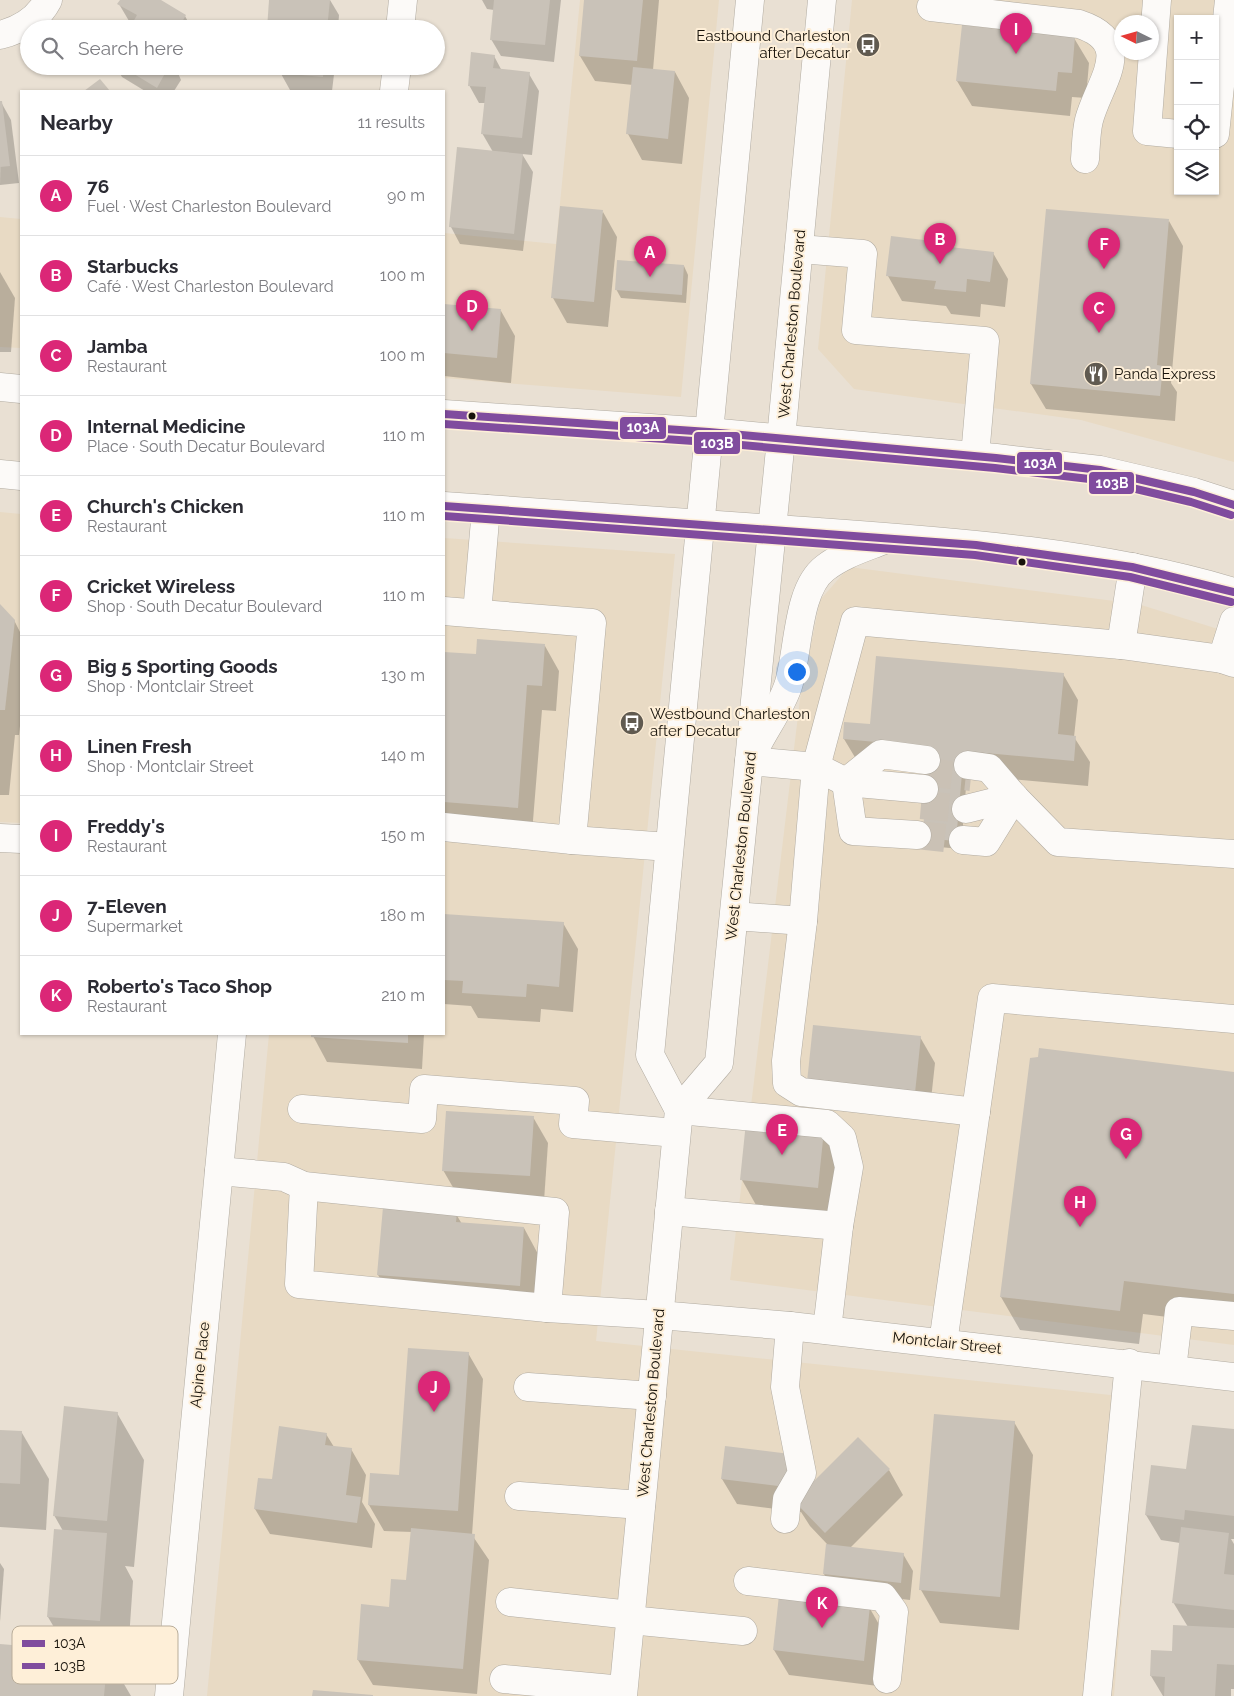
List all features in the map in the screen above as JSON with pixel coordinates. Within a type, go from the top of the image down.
[{"type":"main road","points":[[31,20],[48,0]]},
{"type":"main road","points":[[401,20],[403,0]]},
{"type":"main road","points":[[677,1122],[650,1055],[750,0]]},
{"type":"main road","name":"West Charleston Boulevard","points":[[623,1693],[677,1122],[719,1063],[781,439],[822,0]]},
{"type":"main road","points":[[1157,0],[1147,131],[1174,134]]},
{"type":"main road","points":[[1218,105],[1228,0]]},
{"type":"main road","points":[[931,7],[1079,24],[1095,29],[1108,42],[1112,59],[1089,120],[1085,159]]},
{"type":"main road","points":[[0,35],[20,28]]},
{"type":"main road","points":[[394,90],[395,75]]},
{"type":"main road","points":[[1219,137],[1234,140]]},
{"type":"main road","points":[[799,249],[863,254],[856,330],[985,341],[975,456]]},
{"type":"main road","points":[[0,388],[20,389]]},
{"type":"main road","points":[[445,414],[708,432],[975,456],[1100,470],[1234,505]]},
{"type":"main road","points":[[0,474],[20,476]]},
{"type":"main road","points":[[445,506],[892,537],[1053,554],[1134,567],[1193,580],[1234,592]]},
{"type":"main road","points":[[477,613],[486,508]]},
{"type":"main road","points":[[846,782],[816,767],[749,761],[788,686],[802,617],[811,585],[824,569],[831,564],[848,554],[892,537]]},
{"type":"main road","points":[[1121,645],[1134,567]]},
{"type":"main road","points":[[445,611],[592,622],[572,840]]},
{"type":"main road","points":[[976,1112],[801,1092],[787,1083],[786,1061],[803,921],[816,767],[854,621],[1121,645],[1228,661],[1234,621]]},
{"type":"main road","points":[[874,768],[922,797],[854,816],[846,782],[874,768]]},
{"type":"main road","points":[[967,801],[989,768],[1058,842],[1234,854]]},
{"type":"main road","points":[[967,801],[1014,797]]},
{"type":"main road","points":[[967,801],[986,842],[1014,797]]},
{"type":"main road","points":[[445,827],[572,840],[669,847]]},
{"type":"main road","points":[[734,916],[803,921]]},
{"type":"main road","points":[[944,1343],[992,998],[1234,1019]]},
{"type":"main road","name":"Alpine Place","points":[[176,1626],[232,1035]]},
{"type":"main road","points":[[302,1109],[422,1120],[424,1088],[575,1101],[573,1124],[677,1122],[827,1124],[842,1138],[849,1167],[839,1226],[827,1330]]},
{"type":"main road","points":[[219,1171],[284,1177],[304,1186],[555,1212],[547,1308]]},
{"type":"main road","name":"Montclair Street","points":[[304,1186],[299,1284],[547,1308],[659,1314],[790,1326],[1129,1363],[1234,1377]]},
{"type":"main road","points":[[669,1211],[839,1226]]},
{"type":"main road","points":[[1172,1369],[1179,1312],[1234,1316]]},
{"type":"main road","points":[[785,1519],[787,1499],[802,1473],[785,1387],[790,1326]]},
{"type":"main road","points":[[1097,1696],[1129,1363]]},
{"type":"main road","points":[[528,1387],[652,1396]]},
{"type":"main road","points":[[519,1496],[641,1505]]},
{"type":"main road","points":[[748,1581],[883,1597],[894,1612],[887,1679]]},
{"type":"main road","points":[[510,1602],[743,1631]]},
{"type":"main road","points":[[504,1678],[623,1693]]},
{"type":"shaded area","points":[[580,0],[719,0],[681,397],[445,378],[445,233],[556,244]]},
{"type":"shaded area","points":[[852,0],[1234,0],[1234,462],[1081,420],[854,389],[818,349]]},
{"type":"shaded area","points":[[0,217],[20,219],[20,348],[0,347]]},
{"type":"shaded area","points":[[0,512],[20,514],[20,823],[0,822]]},
{"type":"shaded area","points":[[445,538],[675,554],[596,1341],[1139,1398],[1114,1696],[207,1696],[269,1035],[445,1035]]},
{"type":"shaded area","points":[[849,567],[1138,604],[1234,634],[1234,1345],[730,1280],[800,699],[820,600]]},
{"type":"building","points":[[120,0],[161,0],[186,15],[183,20],[134,20],[137,15],[117,4]]},
{"type":"building","points":[[269,0],[330,0],[328,20],[268,20]]},
{"type":"building","points":[[494,0],[550,0],[545,45],[490,40]]},
{"type":"building","points":[[584,0],[643,0],[637,61],[579,56]]},
{"type":"building","points":[[962,25],[1075,37],[1072,73],[1058,72],[1056,91],[956,81]]},
{"type":"building","points":[[471,52],[495,55],[493,68],[530,72],[522,138],[481,134],[486,87],[468,86]]},
{"type":"building","points":[[633,67],[675,71],[668,139],[626,134]]},
{"type":"building","points":[[136,75],[164,75],[157,88]]},
{"type":"building","points":[[301,75],[323,75],[323,77]]},
{"type":"building","points":[[100,79],[109,90],[85,90]]},
{"type":"building","points":[[0,101],[2,101],[10,166],[0,167]]},
{"type":"building","points":[[457,147],[523,154],[514,234],[449,227]]},
{"type":"building","points":[[560,206],[603,210],[594,302],[551,298]]},
{"type":"building","points":[[1046,209],[1169,219],[1157,365],[1163,366],[1160,396],[1030,384]]},
{"type":"building","points":[[891,236],[932,241],[932,245],[994,252],[990,282],[967,279],[966,292],[934,289],[936,281],[886,276]]},
{"type":"building","points":[[617,260],[684,265],[682,295],[615,290]]},
{"type":"building","points":[[445,304],[501,309],[497,358],[445,353]]},
{"type":"building","points":[[0,604],[15,620],[5,710],[0,710]]},
{"type":"building","points":[[477,639],[545,644],[542,686],[527,685],[518,808],[445,802],[445,652],[476,654]]},
{"type":"building","points":[[876,656],[1064,673],[1058,734],[1076,736],[1074,761],[964,751],[956,841],[922,838],[931,747],[843,739],[844,722],[870,724]]},
{"type":"building","points":[[445,914],[564,922],[559,987],[527,984],[526,997],[462,993],[463,981],[445,980]]},
{"type":"building","points":[[813,1025],[921,1036],[915,1093],[807,1082]]},
{"type":"building","points":[[311,1035],[408,1035],[408,1043],[311,1037]]},
{"type":"building","points":[[1039,1048],[1234,1072],[1234,1294],[1124,1281],[1120,1311],[1000,1297],[1030,1058],[1038,1057]]},
{"type":"building","points":[[446,1111],[534,1116],[530,1176],[442,1171]]},
{"type":"building","points":[[746,1122],[824,1130],[818,1188],[740,1180]]},
{"type":"building","points":[[383,1207],[457,1213],[456,1222],[524,1227],[520,1286],[377,1275]]},
{"type":"building","points":[[408,1348],[469,1352],[458,1511],[368,1505],[370,1473],[399,1475]]},
{"type":"building","points":[[64,1406],[118,1412],[107,1521],[53,1516]]},
{"type":"building","points":[[934,1414],[1015,1421],[1000,1597],[919,1590]]},
{"type":"building","points":[[1192,1425],[1234,1429],[1234,1516],[1185,1510],[1184,1520],[1145,1515],[1151,1465],[1186,1469]]},
{"type":"building","points":[[279,1426],[327,1433],[325,1445],[352,1448],[346,1495],[361,1497],[357,1523],[254,1509],[258,1478],[272,1479]]},
{"type":"building","points":[[0,1430],[22,1431],[20,1484],[0,1483]]},
{"type":"building","points":[[858,1437],[890,1469],[825,1533],[794,1501]]},
{"type":"building","points":[[725,1446],[790,1454],[786,1487],[721,1479]]},
{"type":"building","points":[[1181,1527],[1229,1533],[1224,1574],[1234,1575],[1234,1610],[1172,1603]]},
{"type":"building","points":[[411,1528],[475,1534],[463,1669],[357,1660],[361,1604],[389,1607],[391,1579],[406,1580]]},
{"type":"building","points":[[54,1529],[107,1533],[100,1621],[47,1617]]},
{"type":"building","points":[[826,1544],[904,1553],[901,1583],[823,1574]]},
{"type":"building","points":[[779,1595],[870,1606],[864,1661],[773,1650]]},
{"type":"building","points":[[1173,1625],[1234,1628],[1234,1665],[1217,1664],[1215,1696],[1164,1696],[1165,1677],[1150,1676],[1151,1650],[1172,1651]]},
{"type":"building","points":[[0,1644],[12,1645],[12,1684],[105,1684],[104,1696],[0,1696]]},
{"type":"building","points":[[313,1690],[373,1695],[373,1696],[312,1696]]},
{"type":"tunnel","points":[[924,772],[971,777]]},
{"type":"tunnel","points":[[921,805],[966,809]]},
{"type":"tunnel","points":[[917,835],[963,840]]},
{"type":"transit line","name":"103A","points":[[445,414],[709,432],[996,458],[1100,470],[1194,492],[1234,505]]},
{"type":"transit line","name":"103B","points":[[445,424],[708,442],[995,468],[1098,480],[1191,502],[1231,515]]},
{"type":"transit line","name":"103A","points":[[445,506],[976,545],[1132,567],[1234,592]]},
{"type":"transit line","name":"103B","points":[[445,516],[975,555],[1130,577],[1231,602]]},
{"type":"place","name":"Eastbound Charleston after Decatur","points":[[868,45]]},
{"type":"place","name":"Freddy's","points":[[1016,54]]},
{"type":"place","name":"Starbucks","points":[[940,264]]},
{"type":"place","name":"Cricket Wireless","points":[[1104,269]]},
{"type":"place","name":"76","points":[[650,277]]},
{"type":"place","name":"Internal Medicine","points":[[472,331]]},
{"type":"place","name":"Jamba","points":[[1099,333]]},
{"type":"place","name":"Panda Express","points":[[1096,374]]},
{"type":"place","name":"Westbound Charleston after Decatur","points":[[632,723]]},
{"type":"place","name":"Church's Chicken","points":[[782,1155]]},
{"type":"place","name":"Big 5 Sporting Goods","points":[[1126,1159]]},
{"type":"place","name":"Linen Fresh","points":[[1080,1227]]},
{"type":"place","name":"7-Eleven","points":[[434,1412]]},
{"type":"place","name":"Roberto's Taco Shop","points":[[822,1628]]}]
